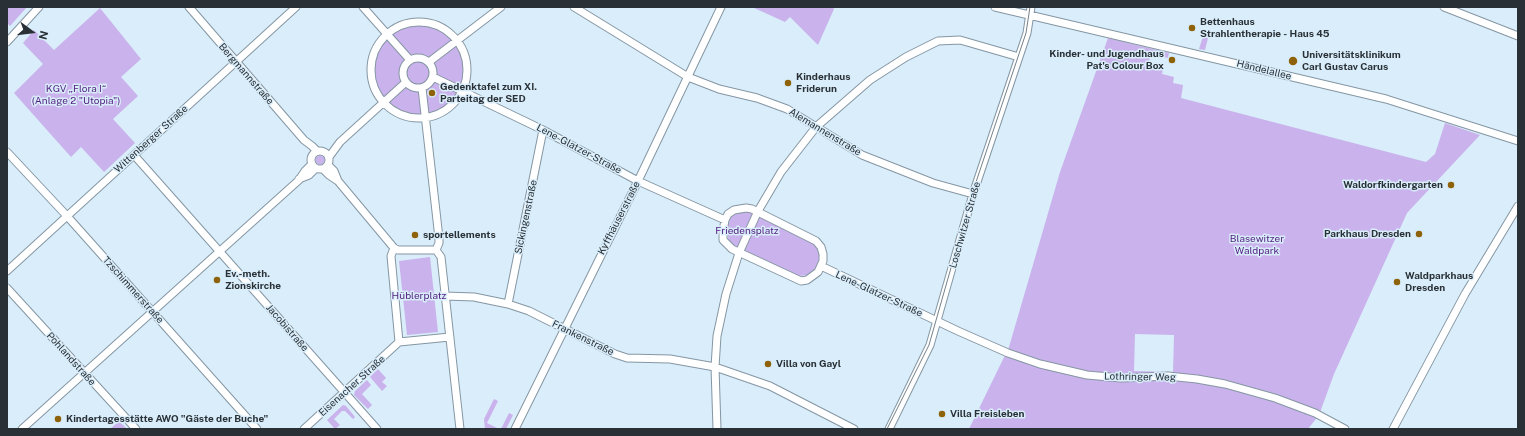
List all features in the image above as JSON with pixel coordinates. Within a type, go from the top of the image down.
[{"type":"street","points":[[7,42],[39,7]]},
{"type":"street","name":"Bergmannstraße","points":[[189,7],[304,140],[320,154]]},
{"type":"street","name":"Wittenberger Straße","points":[[7,271],[296,7]]},
{"type":"street","points":[[362,7],[410,60]]},
{"type":"street","points":[[429,62],[501,7]]},
{"type":"street","name":"Alemannenstraße","points":[[574,7],[688,76],[720,89],[758,98],[787,109],[862,155],[933,182],[973,194]]},
{"type":"street","name":"Kyffhäuserstraße","points":[[515,429],[638,181],[721,7]]},
{"type":"street","name":"Händelallee","points":[[995,7],[1386,99],[1518,141]]},
{"type":"street","name":"Loschwitzer Straße","points":[[889,429],[926,354],[973,194],[1027,34],[1032,7]]},
{"type":"street","points":[[1444,7],[1518,36]]},
{"type":"street","points":[[425,22],[442,28],[458,41],[465,56],[467,75],[462,92],[450,107],[443,112],[425,118],[406,116],[396,112],[383,103],[373,83],[371,64],[376,48],[387,35],[396,28],[406,24],[425,22]]},
{"type":"street","points":[[717,429],[715,367],[717,336],[726,294],[739,253],[758,211],[781,172],[816,127],[870,80],[906,57],[938,41],[960,40],[1019,57]]},
{"type":"street","points":[[414,58],[422,58],[429,62],[433,71],[433,77],[427,85],[422,88],[413,87],[406,82],[403,73],[406,63],[414,58]]},
{"type":"street","name":"Lene-Glatzer-Straße","points":[[433,77],[543,130],[638,181],[725,220]]},
{"type":"street","points":[[406,82],[340,142],[311,159],[338,181],[394,248],[398,250],[436,250]]},
{"type":"street","points":[[422,88],[439,243],[436,250]]},
{"type":"street","name":"Sickingenstraße","points":[[508,304],[543,130]]},
{"type":"street","name":"Tzschimmerstraße","points":[[7,152],[67,216],[257,429]]},
{"type":"street","points":[[320,154],[320,167]]},
{"type":"street","name":"Jacobistraße","points":[[134,155],[377,429]]},
{"type":"street","points":[[22,429],[299,180],[305,170],[320,167]]},
{"type":"street","points":[[1392,429],[1465,294],[1518,206]]},
{"type":"street","points":[[746,208],[758,211],[816,241],[821,247],[823,254],[821,266],[813,277],[801,281],[739,253],[732,249],[723,240],[722,231],[728,214],[734,210],[746,208]]},
{"type":"street","points":[[394,248],[391,256],[399,342],[450,337]]},
{"type":"street","points":[[436,250],[441,257],[460,429]]},
{"type":"street","name":"Lene-Glatzer-Straße","points":[[821,266],[936,321]]},
{"type":"street","name":"Pohlandstraße","points":[[7,288],[136,429]]},
{"type":"street","name":"Frankenstraße","points":[[445,296],[474,297],[508,304],[529,311],[615,354],[627,358],[670,359],[715,367],[770,386],[854,429]]},
{"type":"street","name":"Lothringer Weg","points":[[936,321],[1008,353],[1048,367],[1098,376],[1121,378],[1168,376],[1225,384],[1275,398],[1315,414],[1345,429]]},
{"type":"street","name":"Eisenacher Straße","points":[[304,429],[399,342]]},
{"type":"green space","points":[[7,7],[27,7],[10,26],[7,23]]},
{"type":"green space","points":[[752,7],[833,7],[834,9],[818,45],[790,17],[785,22]]},
{"type":"green space","name":"KGV „Flora I“ (Anlage 2 \"Utopia\")","points":[[100,8],[141,59],[121,77],[138,96],[113,119],[135,143],[104,172],[81,147],[71,157],[14,93],[43,64],[23,43],[34,30],[54,50]]},
{"type":"green space","points":[[420,24],[438,27],[453,37],[463,52],[466,70],[463,88],[453,103],[438,113],[420,116],[402,113],[387,103],[377,88],[374,70],[377,52],[387,37],[402,27]]},
{"type":"green space","points":[[1204,33],[1209,34],[1205,50],[1199,49]]},
{"type":"green space","name":"Blasewitzer Waldpark","points":[[1108,38],[1169,53],[1168,58],[1151,54],[1148,65],[1163,69],[1162,74],[1174,77],[1173,83],[1183,85],[1181,98],[1426,162],[1435,154],[1445,123],[1480,135],[1407,213],[1334,374],[1319,415],[1308,429],[969,429],[1009,347],[1060,172]],"holes":[[[1135,334],[1174,335],[1173,372],[1134,371]]]},
{"type":"green space","points":[[320,155],[325,160],[320,165],[315,160]]},
{"type":"green space","name":"Friedensplatz","points":[[750,211],[818,247],[820,253],[815,270],[808,275],[798,276],[733,245],[729,241],[726,230],[731,217],[736,212]]},
{"type":"green space","name":"Hüblerplatz","points":[[430,257],[438,332],[407,335],[399,261]]},
{"type":"green space","points":[[378,369],[386,378],[382,382],[387,386],[382,391],[370,377]]},
{"type":"green space","points":[[367,380],[371,385],[362,394],[372,405],[368,409],[354,395],[355,391]]},
{"type":"green space","points":[[494,399],[498,401],[487,423],[499,429],[485,429],[484,419]]},
{"type":"green space","points":[[343,405],[346,406],[355,417],[353,419],[345,411],[342,411],[334,419],[340,425],[335,429],[327,420]]},
{"type":"green space","points":[[509,413],[513,415],[506,429],[501,429]]},
{"type":"green space","points":[[119,421],[127,429],[110,429],[117,423]]},
{"type":"tram line","points":[[887,429],[929,345],[972,194],[1026,33],[1030,7]]},
{"type":"place","name":"Bettenhaus Strahlentherapie - Haus 45","points":[[1192,28]]},
{"type":"place","name":"Kinder- und Jugendhaus Pat's Colour Box","points":[[1172,60]]},
{"type":"place","name":"Universitätsklinikum Carl Gustav Carus","points":[[1293,61]]},
{"type":"place","name":"Kinderhaus Friderun","points":[[788,83]]},
{"type":"place","name":"Gedenktafel zum XI. Parteitag der SED","points":[[432,93]]},
{"type":"place","name":"Waldorfkindergarten","points":[[1451,185]]},
{"type":"place","name":"Parkhaus Dresden","points":[[1419,234]]},
{"type":"place","name":"sportellements","points":[[415,235]]},
{"type":"place","name":"Ev.-meth. Zionskirche","points":[[217,280]]},
{"type":"place","name":"Waldparkhaus Dresden","points":[[1397,282]]},
{"type":"place","name":"Villa von Gayl","points":[[768,364]]},
{"type":"place","name":"Villa Freisleben","points":[[942,414]]},
{"type":"place","name":"Kindertagesstätte AWO \"Gäste der Buche\"","points":[[58,419]]}]
